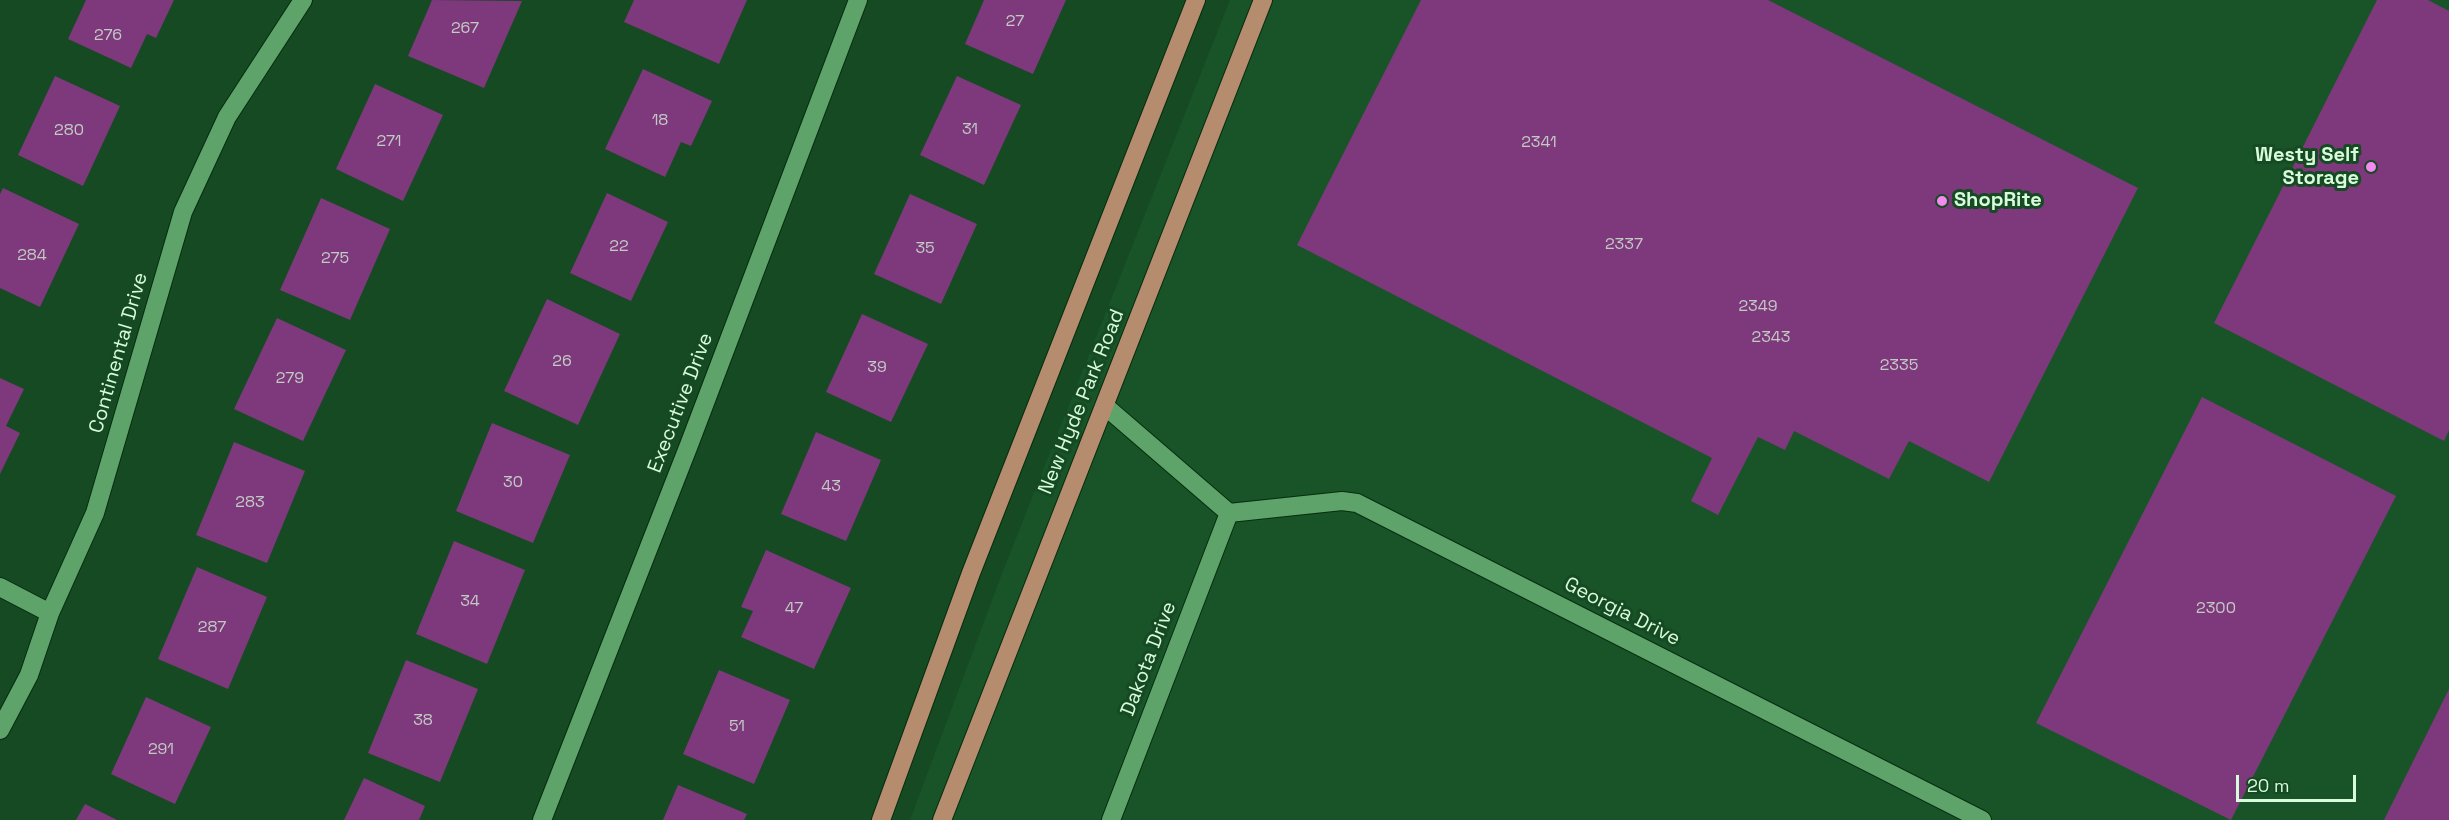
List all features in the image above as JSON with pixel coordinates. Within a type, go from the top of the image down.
[{"type":"main road","name":"New Hyde Park Road","points":[[881,820],[971,573],[1196,0]]},
{"type":"main road","name":"New Hyde Park Road","points":[[942,820],[1263,0]]},
{"type":"street","name":"Continental Drive","points":[[0,730],[29,675],[50,613],[95,513],[183,212],[227,117],[303,0]]},
{"type":"street","name":"Executive Drive","points":[[542,820],[689,445],[858,0]]},
{"type":"street","points":[[1105,406],[1228,513]]},
{"type":"street","name":"Georgia Drive","points":[[1228,513],[1342,501],[1357,503],[1982,820]]},
{"type":"street","name":"Dakota Drive","points":[[1111,820],[1228,513]]},
{"type":"street","points":[[0,587],[50,613]]},
{"type":"shaded area","points":[[1230,0],[2449,0],[2449,820],[910,820],[1001,576]]},
{"type":"building","points":[[86,0],[174,0],[156,38],[147,34],[131,68],[68,39]]},
{"type":"building","points":[[432,0],[522,1],[484,88],[408,56]]},
{"type":"building","points":[[634,0],[747,0],[719,64],[624,22]]},
{"type":"building","points":[[984,0],[1066,0],[1033,74],[965,44]]},
{"type":"building","points":[[1421,0],[1768,0],[2138,188],[1989,482],[1909,441],[1889,479],[1794,431],[1785,450],[1758,437],[1718,515],[1691,501],[1712,458],[1297,245]]},
{"type":"building","name":"Westy Self Storage","points":[[2377,0],[2428,0],[2449,11],[2449,430],[2444,441],[2214,323]]},
{"type":"building","points":[[643,69],[712,101],[691,146],[681,142],[665,177],[605,149]]},
{"type":"building","points":[[55,76],[120,106],[83,186],[18,155]]},
{"type":"building","points":[[957,76],[1021,105],[984,185],[920,155]]},
{"type":"building","points":[[375,84],[443,115],[403,201],[336,169]]},
{"type":"building","points":[[3,188],[79,224],[40,307],[0,288],[0,194]]},
{"type":"building","points":[[607,193],[668,222],[631,301],[570,273]]},
{"type":"building","points":[[910,194],[977,224],[941,304],[874,274]]},
{"type":"building","points":[[321,198],[390,229],[350,320],[280,290]]},
{"type":"building","points":[[547,299],[620,334],[578,425],[504,391]]},
{"type":"building","points":[[862,314],[928,344],[891,422],[826,392]]},
{"type":"building","points":[[277,318],[346,350],[303,441],[234,409]]},
{"type":"building","points":[[0,378],[24,389],[6,426],[20,433],[0,474]]},
{"type":"building","points":[[2202,397],[2396,496],[2231,820],[2036,723]]},
{"type":"building","points":[[492,423],[570,455],[533,543],[456,511]]},
{"type":"building","points":[[816,432],[881,460],[846,541],[781,514]]},
{"type":"building","points":[[234,442],[305,471],[267,563],[196,535]]},
{"type":"building","points":[[454,541],[525,570],[487,664],[416,634]]},
{"type":"building","points":[[766,550],[851,588],[814,669],[741,637],[753,611],[741,607]]},
{"type":"building","points":[[197,567],[267,597],[228,689],[158,659]]},
{"type":"building","points":[[406,660],[478,689],[440,782],[368,753]]},
{"type":"building","points":[[719,670],[790,700],[754,784],[683,754]]},
{"type":"building","points":[[2449,689],[2449,820],[2384,820]]},
{"type":"building","points":[[146,697],[211,727],[175,804],[111,774]]},
{"type":"building","points":[[364,778],[425,806],[419,820],[344,820]]},
{"type":"building","points":[[678,785],[747,814],[744,820],[663,820]]},
{"type":"building","points":[[85,804],[117,820],[76,820]]},
{"type":"place","name":"Westy Self Storage","points":[[2371,167]]},
{"type":"place","name":"ShopRite","points":[[1942,201]]}]
